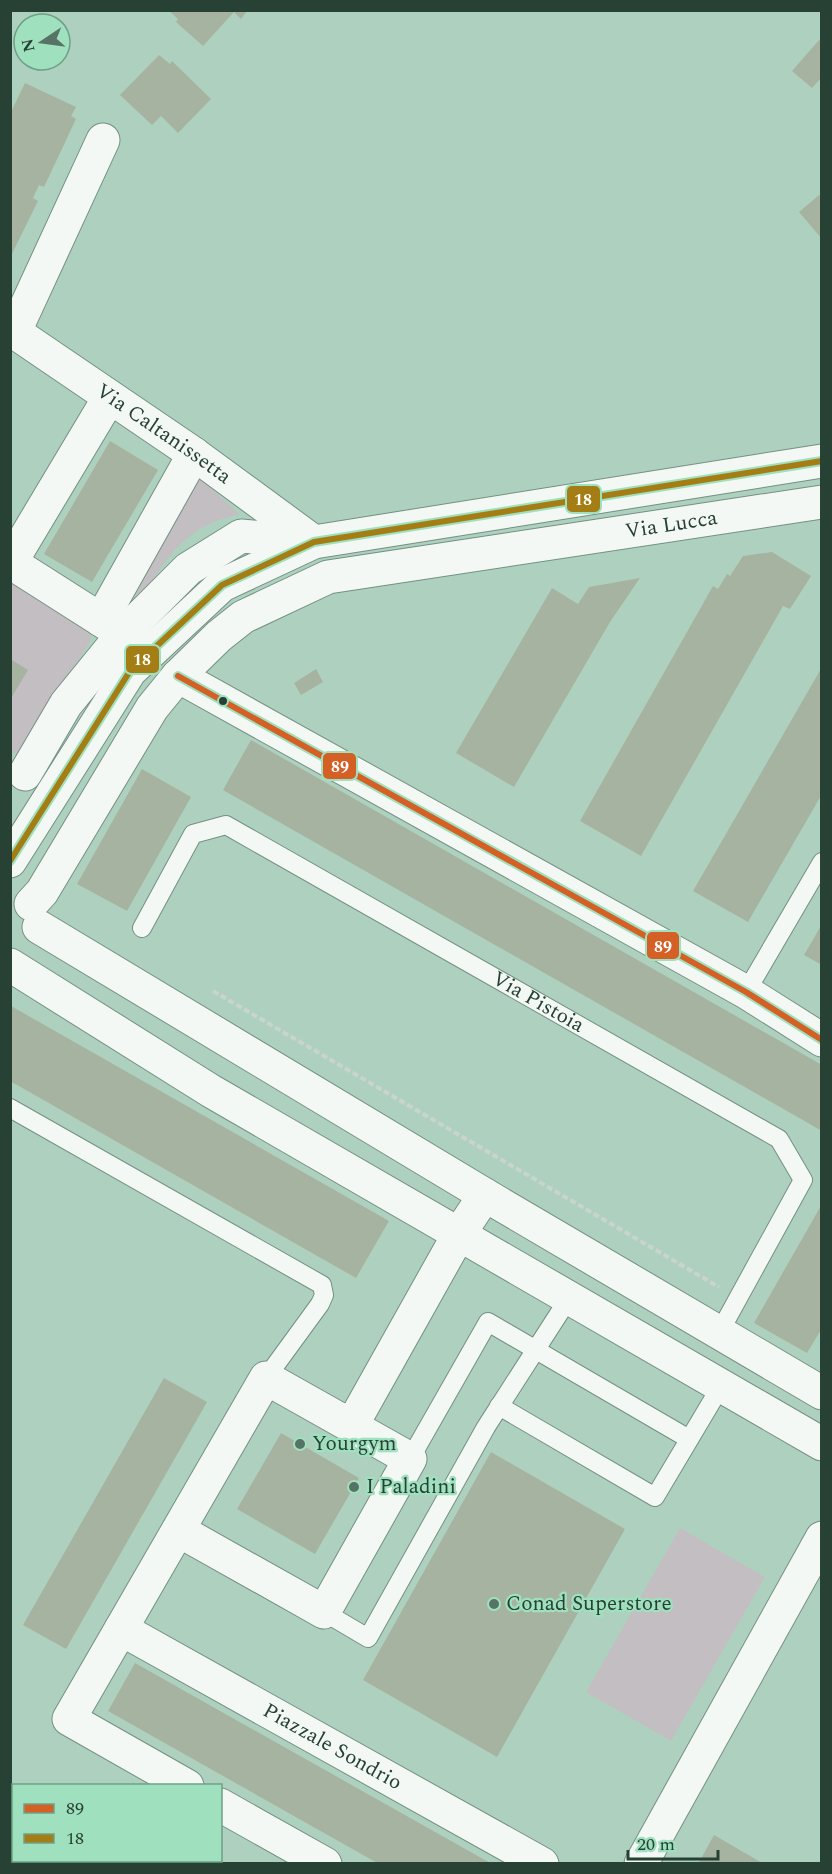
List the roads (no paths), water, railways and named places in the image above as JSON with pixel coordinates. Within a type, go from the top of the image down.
[{"type":"street","points":[[13,330],[103,140]]},
{"type":"street","name":"Via Caltanissetta","points":[[13,330],[109,398],[194,454],[314,542]]},
{"type":"street","points":[[109,398],[11,562],[112,627]]},
{"type":"street","name":"Via Lucca","points":[[18,770],[66,704],[112,627],[194,454]]},
{"type":"street","name":"Via Lucca","points":[[112,627],[188,569],[241,536],[314,542],[822,461]]},
{"type":"street","name":"Via Lucca","points":[[10,964],[24,957],[35,944],[27,908],[42,892],[152,708],[178,676],[219,636],[243,617],[328,577],[822,502]]},
{"type":"street","points":[[314,542],[328,577]]},
{"type":"street","name":"Via Lucca","points":[[10,861],[130,671],[222,585],[314,542]]},
{"type":"street","points":[[178,676],[746,992],[822,1040]]},
{"type":"street","points":[[18,770],[88,814]]},
{"type":"street","points":[[10,964],[211,1091],[809,1437],[821,1390],[719,1333],[485,1195],[27,908]]},
{"type":"street","points":[[352,1425],[459,1234],[485,1195]]},
{"type":"street","points":[[178,1530],[324,1612],[410,1459],[266,1378],[178,1530],[69,1719],[185,1784]]},
{"type":"street","points":[[641,1863],[822,1538]]},
{"type":"street","name":"Piazzale Sondrio","points":[[121,1629],[542,1863]]},
{"type":"street","points":[[222,1806],[325,1863]]},
{"type":"lane","name":"Via Pistoia","points":[[142,928],[193,834],[226,825],[779,1139],[802,1180],[719,1333]]},
{"type":"lane","points":[[746,992],[822,862]]},
{"type":"lane","points":[[10,1108],[322,1286],[324,1295],[320,1304],[266,1378]]},
{"type":"lane","points":[[324,1612],[368,1638],[500,1406],[569,1298]]},
{"type":"lane","points":[[410,1459],[488,1322],[689,1439]]},
{"type":"lane","points":[[500,1406],[655,1497],[721,1386]]},
{"type":"place","name":"Yourgym","points":[[300,1444]]},
{"type":"place","name":"I Paladini","points":[[354,1487]]},
{"type":"place","name":"Conad Superstore","points":[[494,1604]]}]
